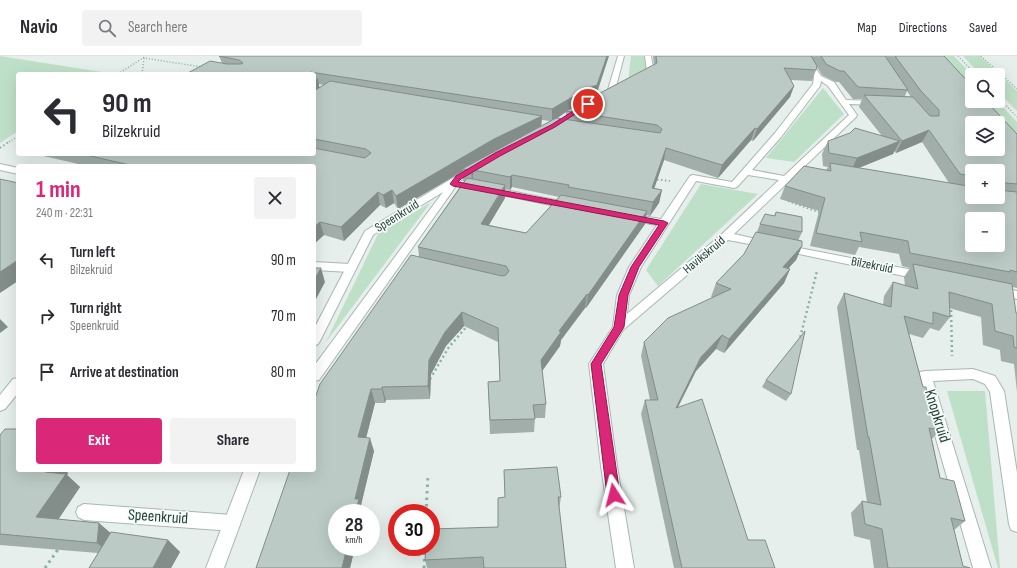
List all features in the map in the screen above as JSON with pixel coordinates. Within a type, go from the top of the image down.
[{"type":"street","points":[[596,101],[613,92],[621,56]]},
{"type":"street","points":[[638,80],[651,73],[648,56]]},
{"type":"street","name":"Havikskruid","points":[[625,568],[609,466],[596,364],[619,327],[726,236],[787,179],[804,168],[853,116],[831,84],[818,77],[804,56]]},
{"type":"street","points":[[691,182],[693,178],[734,185],[778,135],[817,84],[818,77]]},
{"type":"street","points":[[843,102],[881,103]]},
{"type":"street","name":"Speenkruid","points":[[316,337],[369,233],[458,182],[484,162]]},
{"type":"street","points":[[0,167],[16,171]]},
{"type":"street","points":[[745,172],[787,179]]},
{"type":"street","name":"Speenkruid","points":[[316,373],[458,182]]},
{"type":"street","name":"Havikskruid","points":[[619,327],[623,295],[635,267],[691,182]]},
{"type":"street","points":[[476,188],[583,208]]},
{"type":"street","points":[[620,215],[664,223]]},
{"type":"street","name":"Bilzekruid","points":[[726,236],[934,278]]},
{"type":"street","points":[[398,261],[412,264]]},
{"type":"street","points":[[316,266],[350,268]]},
{"type":"street","points":[[987,289],[1017,295]]},
{"type":"street","name":"Knopkruid","points":[[982,568],[925,376],[973,374],[990,380],[997,391],[1017,524]]},
{"type":"street","points":[[0,405],[16,385]]},
{"type":"street","points":[[215,568],[251,472]]},
{"type":"street","name":"Speenkruid","points":[[84,512],[232,522]]},
{"type":"path","points":[[121,72],[146,56]]},
{"type":"path","points":[[958,56],[969,68]]},
{"type":"path","points":[[981,56],[1017,89]]},
{"type":"path","points":[[144,58],[208,68]]},
{"type":"path","points":[[142,72],[144,58]]},
{"type":"path","points":[[1005,104],[1017,116]]},
{"type":"path","points":[[0,148],[16,137]]},
{"type":"path","points":[[648,179],[691,182]]},
{"type":"path","points":[[771,195],[822,214]]},
{"type":"path","points":[[798,344],[818,270],[817,254]]},
{"type":"path","points":[[951,300],[953,374]]},
{"type":"path","points":[[430,379],[448,347],[468,324]]},
{"type":"path","points":[[426,504],[428,474]]},
{"type":"path","points":[[45,568],[62,543]]},
{"type":"path","points":[[424,568],[425,556]]},
{"type":"green space","points":[[0,56],[102,72],[16,72],[16,132],[0,143]]},
{"type":"green space","points":[[631,56],[644,56],[647,72],[628,83]]},
{"type":"green space","points":[[936,56],[954,56],[965,68],[965,88]]},
{"type":"green space","points":[[963,56],[980,56],[993,68],[974,68]]},
{"type":"green space","points":[[1005,80],[1017,91],[1017,111],[1005,99]]},
{"type":"green space","points":[[823,88],[844,114],[794,162],[766,158]]},
{"type":"green space","points":[[983,108],[1004,108],[1017,122],[1017,145],[1005,132],[1005,116],[991,116]]},
{"type":"green space","points":[[701,184],[758,194],[658,286],[646,270]]},
{"type":"green space","points":[[431,202],[326,342],[378,234]]},
{"type":"green space","points":[[947,391],[985,391],[1000,568],[998,568]]},
{"type":"building","points":[[219,56],[607,56],[597,85],[586,89],[552,109],[316,72],[190,72],[210,61],[227,64],[243,63],[239,60]]},
{"type":"building","points":[[656,56],[811,56],[817,66],[816,70],[784,68],[794,86],[757,129],[755,128],[722,165],[666,148],[652,188],[662,190],[653,202],[568,187],[569,185],[512,175],[510,177],[473,170],[474,168],[471,170],[462,169],[556,118],[660,133],[662,129],[657,125],[566,111],[657,63]]},
{"type":"building","points":[[821,56],[885,56],[908,90],[858,87],[844,71],[840,71],[826,64]]},
{"type":"building","points":[[895,56],[944,56],[965,78],[965,108],[993,108],[1000,116],[965,116],[965,156],[1005,156],[1005,121],[1017,134],[1017,184],[1005,183],[1005,164],[965,164],[965,175],[960,174],[929,130],[902,141],[864,95],[913,97],[930,116],[939,116],[939,110],[921,91]]},
{"type":"building","points":[[330,81],[542,116],[494,139],[396,196],[392,190],[383,195],[378,192],[341,227],[320,222],[316,225],[316,164],[125,164],[91,156],[316,156],[316,148],[365,158],[371,153],[366,149],[316,139],[316,90]]},
{"type":"building","points":[[855,128],[900,141],[857,158],[829,153],[828,141],[850,133]]},
{"type":"building","points":[[830,163],[965,186],[965,204],[1005,204],[1005,191],[1017,192],[1017,272],[1010,270],[1010,272],[910,253],[908,241],[860,232],[862,242],[816,233],[825,198],[785,186],[804,166],[831,171]]},
{"type":"building","points":[[467,178],[505,185],[481,224],[526,233],[561,195],[647,211],[588,295],[587,294],[559,331],[561,332],[541,360],[546,404],[533,405],[535,419],[490,420],[488,382],[500,381],[498,328],[462,312],[445,332],[429,360],[428,386],[382,387],[382,389],[371,389],[358,437],[370,438],[355,499],[359,499],[358,504],[328,504],[328,556],[345,556],[342,568],[256,568],[289,472],[316,472],[316,395],[320,384],[411,255],[502,276],[506,275],[509,271],[506,266],[418,247]]},
{"type":"building","points":[[0,179],[16,183],[16,261],[0,272]]},
{"type":"building","points":[[776,212],[802,217],[802,232],[760,224],[765,214],[775,216]]},
{"type":"building","points":[[756,232],[802,241],[802,246],[783,267],[790,269],[729,339],[722,335],[701,357],[676,408],[702,399],[748,540],[765,540],[775,568],[682,568],[645,400],[658,400],[644,342],[668,318],[731,289],[716,283],[744,254]]},
{"type":"building","points":[[913,264],[1012,284],[1017,313],[1017,348],[1014,347],[1013,336],[995,331],[992,304],[949,292],[950,317],[933,312],[933,324],[904,316],[923,387],[926,387],[929,399],[932,400],[940,430],[929,428],[940,478],[954,481],[965,521],[951,518],[963,566],[970,568],[888,568],[882,529],[865,524],[862,501],[881,505],[844,293],[891,307],[893,282],[918,289]]},
{"type":"building","points":[[316,268],[321,268],[316,277]]},
{"type":"building","points":[[805,331],[791,394],[766,380]]},
{"type":"building","points":[[5,429],[16,429],[16,472],[66,474],[36,517],[99,523],[97,543],[0,534],[0,435]]},
{"type":"building","points":[[557,467],[561,497],[558,497],[566,568],[484,568],[483,557],[425,560],[425,556],[440,556],[440,529],[498,527],[498,498],[505,497],[504,470]]},
{"type":"building","points":[[111,532],[168,540],[153,568],[89,568]]},
{"type":"route","points":[[588,104],[553,126],[458,178],[453,184],[664,223],[635,267],[623,295],[619,327],[596,364],[614,495]]}]
